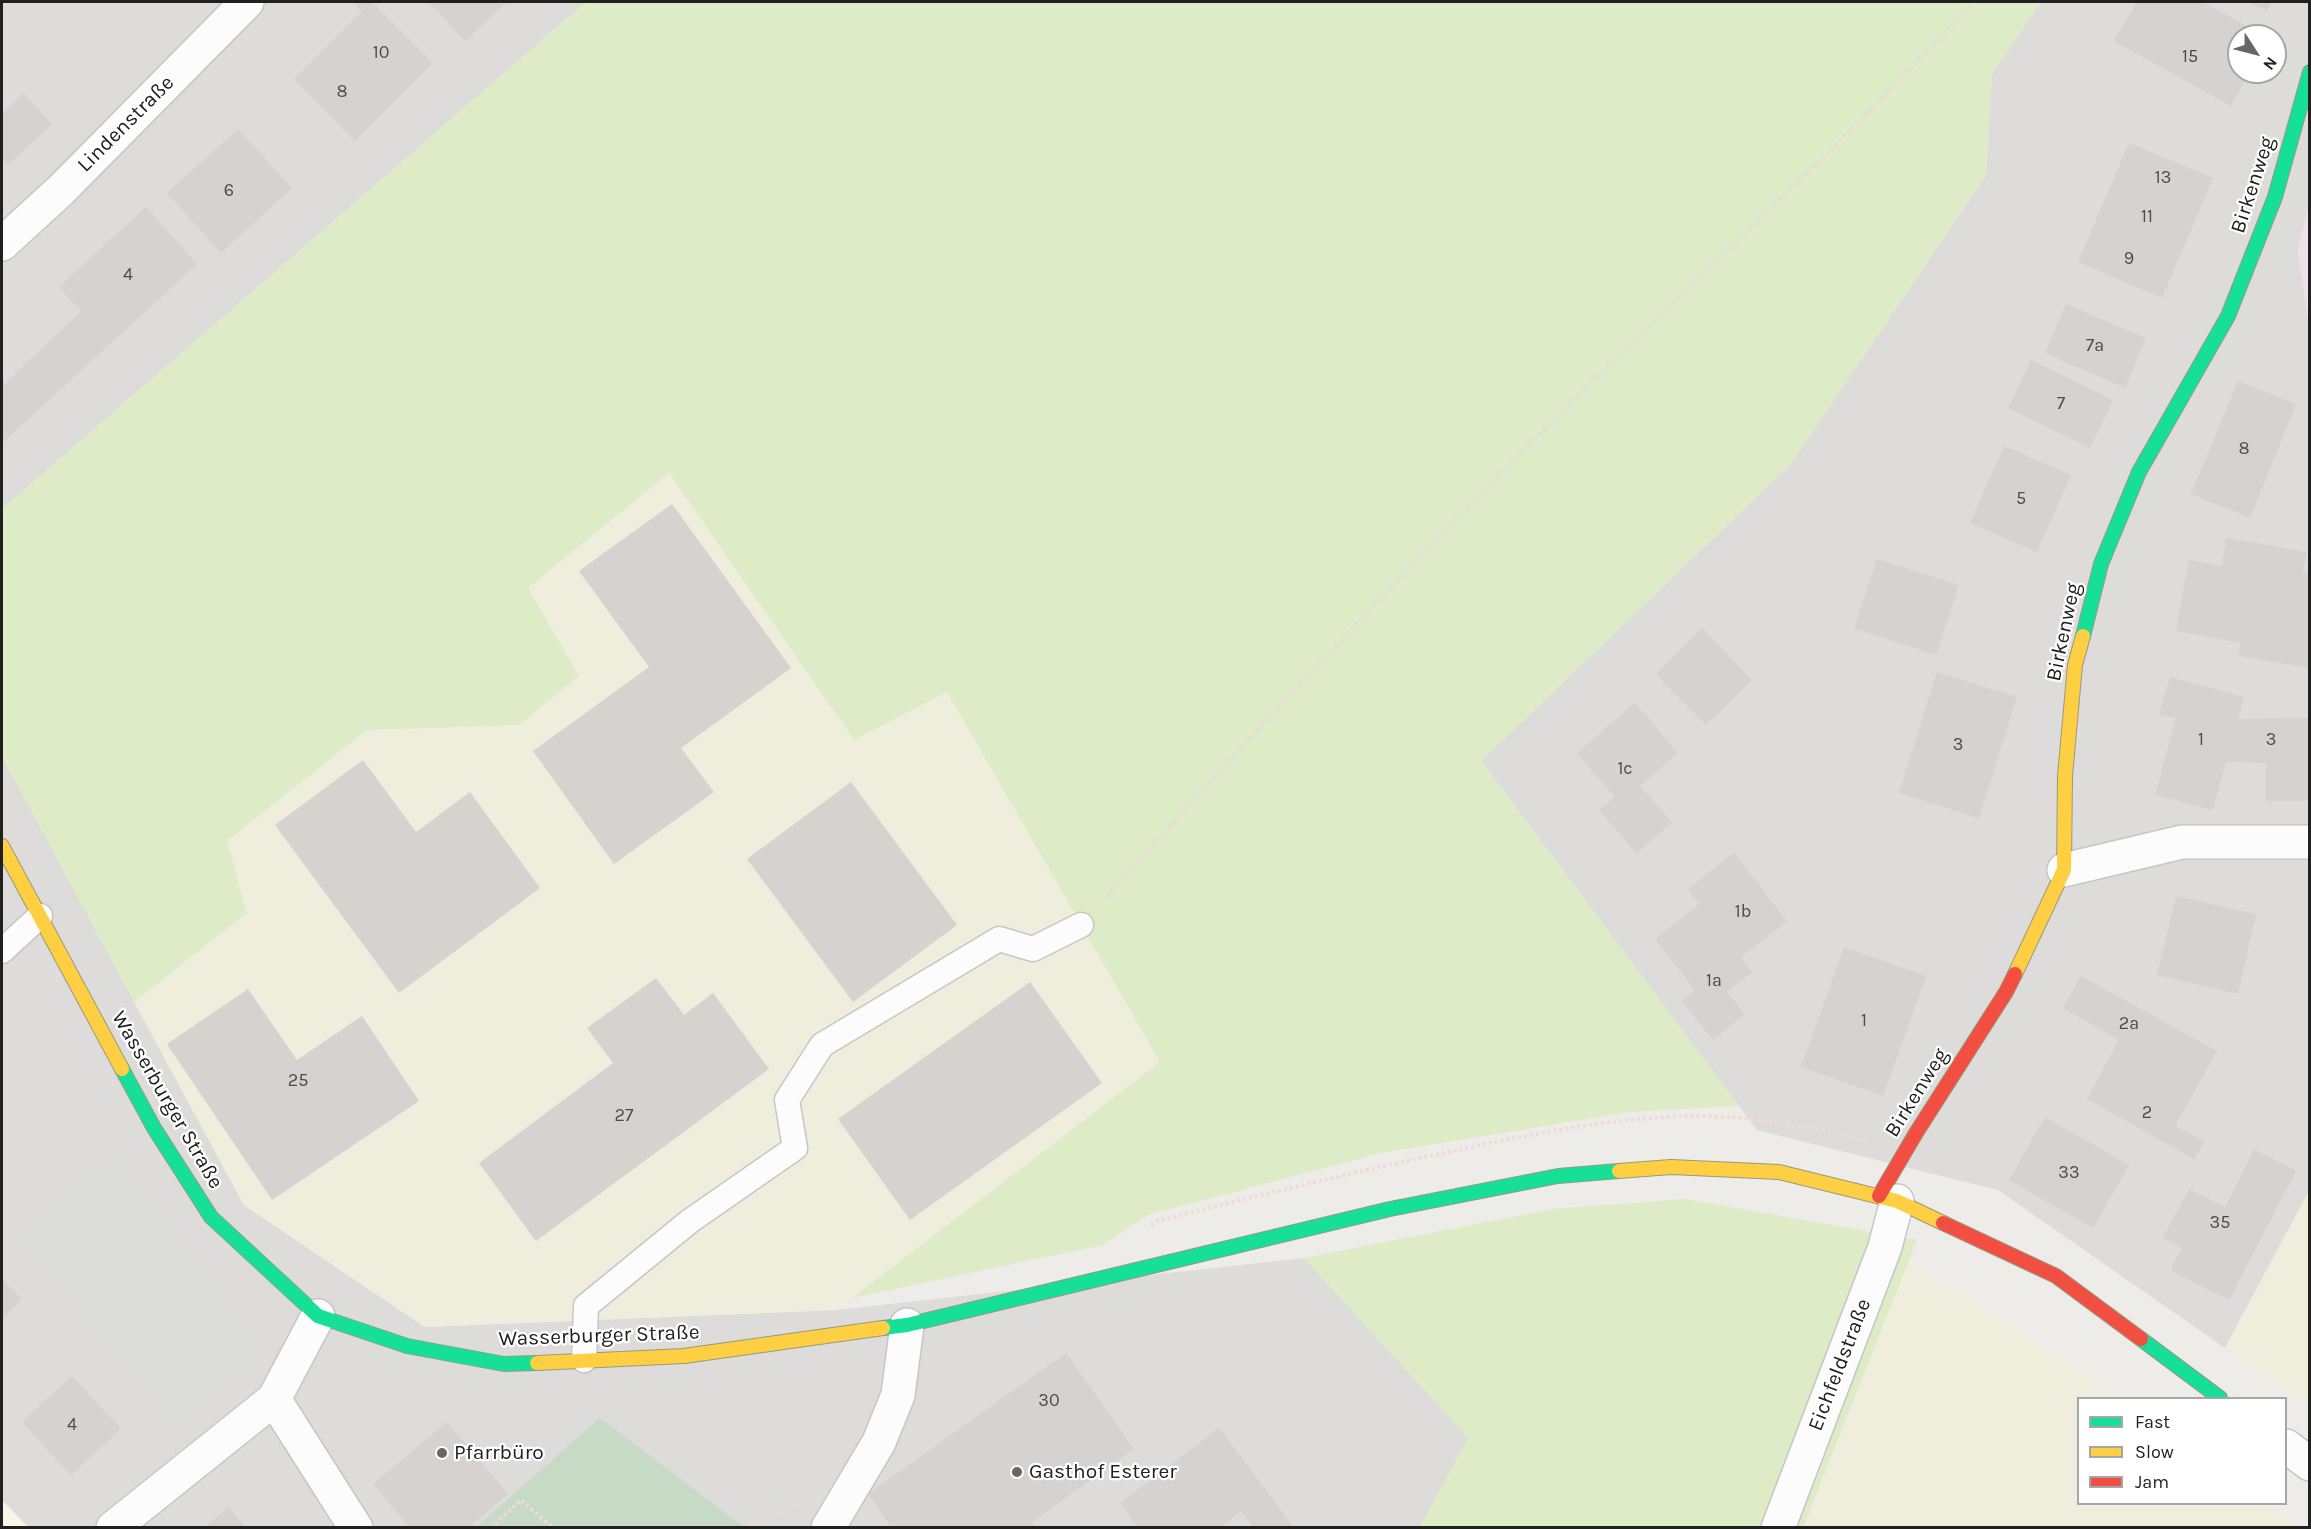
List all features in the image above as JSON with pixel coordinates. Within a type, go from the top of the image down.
[{"type":"street","name":"Lindenstraße","points":[[2,244],[61,190],[247,2]]},
{"type":"street","name":"Birkenweg","points":[[1888,1198],[1916,1133],[2006,992],[2064,870],[2065,776],[2075,665],[2101,564],[2139,472],[2228,316],[2276,197],[2310,72]]},
{"type":"street","points":[[2064,870],[2182,842],[2310,842]]},
{"type":"street","name":"Wasserburger Straße","points":[[2,846],[154,1128],[211,1217],[318,1317],[407,1346],[504,1364],[684,1356],[906,1325],[1390,1209],[1558,1176],[1671,1167],[1779,1172],[1888,1198],[2056,1276],[2219,1397]]},
{"type":"street","name":"Eichfeldstraße","points":[[1778,1527],[1885,1247],[1888,1198]]},
{"type":"street","points":[[113,1527],[274,1399],[318,1317]]},
{"type":"street","points":[[828,1527],[879,1442],[898,1395],[906,1325]]},
{"type":"street","points":[[274,1399],[356,1527]]},
{"type":"street","points":[[2287,1447],[2310,1464]]},
{"type":"lane","points":[[2,951],[40,916]]},
{"type":"lane","points":[[584,1360],[586,1306],[690,1221],[795,1148],[787,1100],[822,1045],[999,939],[1033,949],[1081,925]]},
{"type":"path","points":[[1081,925],[1241,747],[1503,471],[1830,148],[1974,2]]},
{"type":"path","points":[[491,1527],[521,1500],[553,1527]]},
{"type":"shaded area","points":[[2,2],[586,2],[2,509]]},
{"type":"shaded area","points":[[2041,2],[2309,2],[2309,206],[2298,250],[2310,329],[2309,1191],[2225,1348],[1998,1190],[1757,1130],[1481,761],[1790,465],[1986,175],[1992,74]]},
{"type":"shaded area","points":[[2309,206],[2309,329],[2298,250]]},
{"type":"shaded area","points":[[2,756],[244,1205],[425,1327],[836,1310],[1304,1258],[1469,1438],[1420,1527],[2,1527]]},
{"type":"shaded area","points":[[117,1151],[267,1353],[179,1432],[14,1233]]},
{"type":"shaded area","points":[[2,1500],[28,1527],[2,1527]]},
{"type":"green space","points":[[586,2],[2041,2],[1992,74],[1986,175],[1790,465],[1481,761],[1739,1106],[1630,1112],[1381,1153],[1148,1215],[1103,1245],[852,1298],[1160,1062],[947,692],[854,740],[669,473],[528,588],[579,676],[519,725],[367,730],[227,841],[247,913],[134,1002],[2,756],[2,509]]},
{"type":"green space","points":[[669,473],[854,740],[946,691],[1161,1062],[836,1310],[425,1327],[244,1205],[134,1002],[247,913],[227,841],[367,730],[519,725],[579,676],[528,588]]},
{"type":"green space","points":[[2309,1191],[2309,1404],[2225,1348]]},
{"type":"green space","points":[[1685,1199],[1917,1240],[1803,1528],[1420,1527],[1468,1438],[1304,1258],[1552,1209]]},
{"type":"green space","points":[[1908,1262],[2014,1326],[2115,1397],[2077,1397],[2077,1505],[2265,1505],[2298,1527],[1803,1527]]},
{"type":"green space","points":[[600,1418],[744,1527],[476,1527]]},
{"type":"building","points":[[353,2],[372,2],[433,63],[355,141],[294,79],[362,11]]},
{"type":"building","points":[[429,2],[507,2],[465,41]]},
{"type":"building","points":[[2137,2],[2203,2],[2243,24],[2227,24],[2227,84],[2243,84],[2231,106],[2114,41]]},
{"type":"building","points":[[2248,2],[2271,2],[2267,11]]},
{"type":"building","points":[[23,93],[52,124],[8,165],[2,158],[2,114]]},
{"type":"building","points":[[238,129],[292,188],[221,253],[167,193]]},
{"type":"building","points":[[2129,143],[2213,178],[2162,298],[2078,262]]},
{"type":"building","points":[[146,207],[197,264],[2,443],[2,380],[5,384],[81,311],[59,287]]},
{"type":"building","points":[[2066,304],[2146,338],[2125,388],[2045,353]]},
{"type":"building","points":[[2031,360],[2113,400],[2090,448],[2008,408]]},
{"type":"building","points":[[2238,381],[2296,404],[2250,518],[2191,494]]},
{"type":"building","points":[[2004,446],[2071,475],[2037,552],[1970,523]]},
{"type":"building","points":[[672,504],[791,668],[681,748],[714,792],[614,864],[533,751],[649,667],[579,571]]},
{"type":"building","points":[[2226,538],[2307,552],[2303,572],[2310,574],[2310,668],[2238,656],[2240,643],[2176,631],[2189,560],[2222,566]]},
{"type":"building","points":[[1877,559],[1959,585],[1936,655],[1854,628]]},
{"type":"building","points":[[1702,628],[1752,680],[1706,725],[1656,674]]},
{"type":"building","points":[[1937,672],[2017,697],[1979,818],[1899,793]]},
{"type":"building","points":[[2170,677],[2244,697],[2238,719],[2310,718],[2310,801],[2266,801],[2266,763],[2226,762],[2213,810],[2155,795],[2176,718],[2159,714]]},
{"type":"building","points":[[1635,703],[1678,753],[1640,786],[1672,823],[1636,853],[1599,810],[1615,797],[1577,753]]},
{"type":"building","points":[[363,760],[416,832],[470,792],[540,888],[399,993],[275,825]]},
{"type":"building","points":[[851,782],[957,925],[853,1002],[747,859]]},
{"type":"building","points":[[1734,853],[1787,921],[1741,957],[1752,972],[1727,992],[1745,1014],[1713,1040],[1682,1001],[1695,990],[1655,939],[1699,904],[1688,889]]},
{"type":"building","points":[[2176,896],[2256,914],[2238,994],[2157,975]]},
{"type":"building","points":[[1844,947],[1926,976],[1883,1096],[1801,1067]]},
{"type":"building","points":[[2081,976],[2217,1051],[2175,1126],[2204,1142],[2194,1159],[2087,1099],[2119,1040],[2063,1008]]},
{"type":"building","points":[[656,978],[684,1015],[713,993],[769,1069],[536,1241],[479,1163],[613,1063],[587,1028]]},
{"type":"building","points":[[1030,982],[1102,1083],[910,1220],[838,1119]]},
{"type":"building","points":[[248,989],[297,1060],[362,1016],[419,1101],[272,1200],[167,1044]]},
{"type":"building","points":[[2045,1117],[2129,1165],[2093,1228],[2009,1180]]},
{"type":"building","points":[[2254,1149],[2296,1171],[2229,1300],[2170,1270],[2182,1248],[2163,1238],[2189,1189],[2225,1207]]},
{"type":"building","points":[[2,1279],[22,1299],[2,1319]]},
{"type":"building","points":[[1066,1353],[1134,1449],[1032,1522],[1036,1528],[892,1528],[868,1494]]},
{"type":"building","points":[[72,1376],[121,1429],[71,1475],[22,1422]]},
{"type":"building","name":"Pfarrbüro","points":[[447,1422],[508,1494],[468,1528],[410,1528],[373,1484]]},
{"type":"building","points":[[1219,1428],[1294,1528],[1254,1528],[1241,1511],[1220,1528],[1139,1528],[1120,1503]]},
{"type":"building","points":[[228,1507],[246,1528],[204,1528]]},
{"type":"traffic: fast","points":[[2083,636],[2101,564],[2139,472],[2228,316],[2275,197],[2310,72]]},
{"type":"traffic: fast","points":[[122,1069],[154,1128],[211,1217],[318,1316],[407,1346],[504,1364],[537,1363]]},
{"type":"traffic: fast","points":[[883,1328],[907,1325],[1390,1209],[1558,1176],[1619,1171]]},
{"type":"traffic: fast","points":[[2141,1339],[2219,1397]]},
{"type":"traffic: slow","points":[[2015,974],[2064,870],[2065,776],[2075,665],[2083,636]]},
{"type":"traffic: slow","points":[[2,846],[122,1069]]},
{"type":"traffic: slow","points":[[1619,1171],[1671,1167],[1779,1172],[1897,1201],[1943,1223]]},
{"type":"traffic: slow","points":[[537,1363],[684,1356],[883,1328]]},
{"type":"traffic: jam","points":[[1879,1196],[2015,974]]},
{"type":"traffic: jam","points":[[1943,1223],[2056,1276],[2141,1339]]},
{"type":"place","name":"Pfarrbüro","points":[[442,1453]]},
{"type":"place","name":"Gasthof Esterer","points":[[1017,1472]]}]
